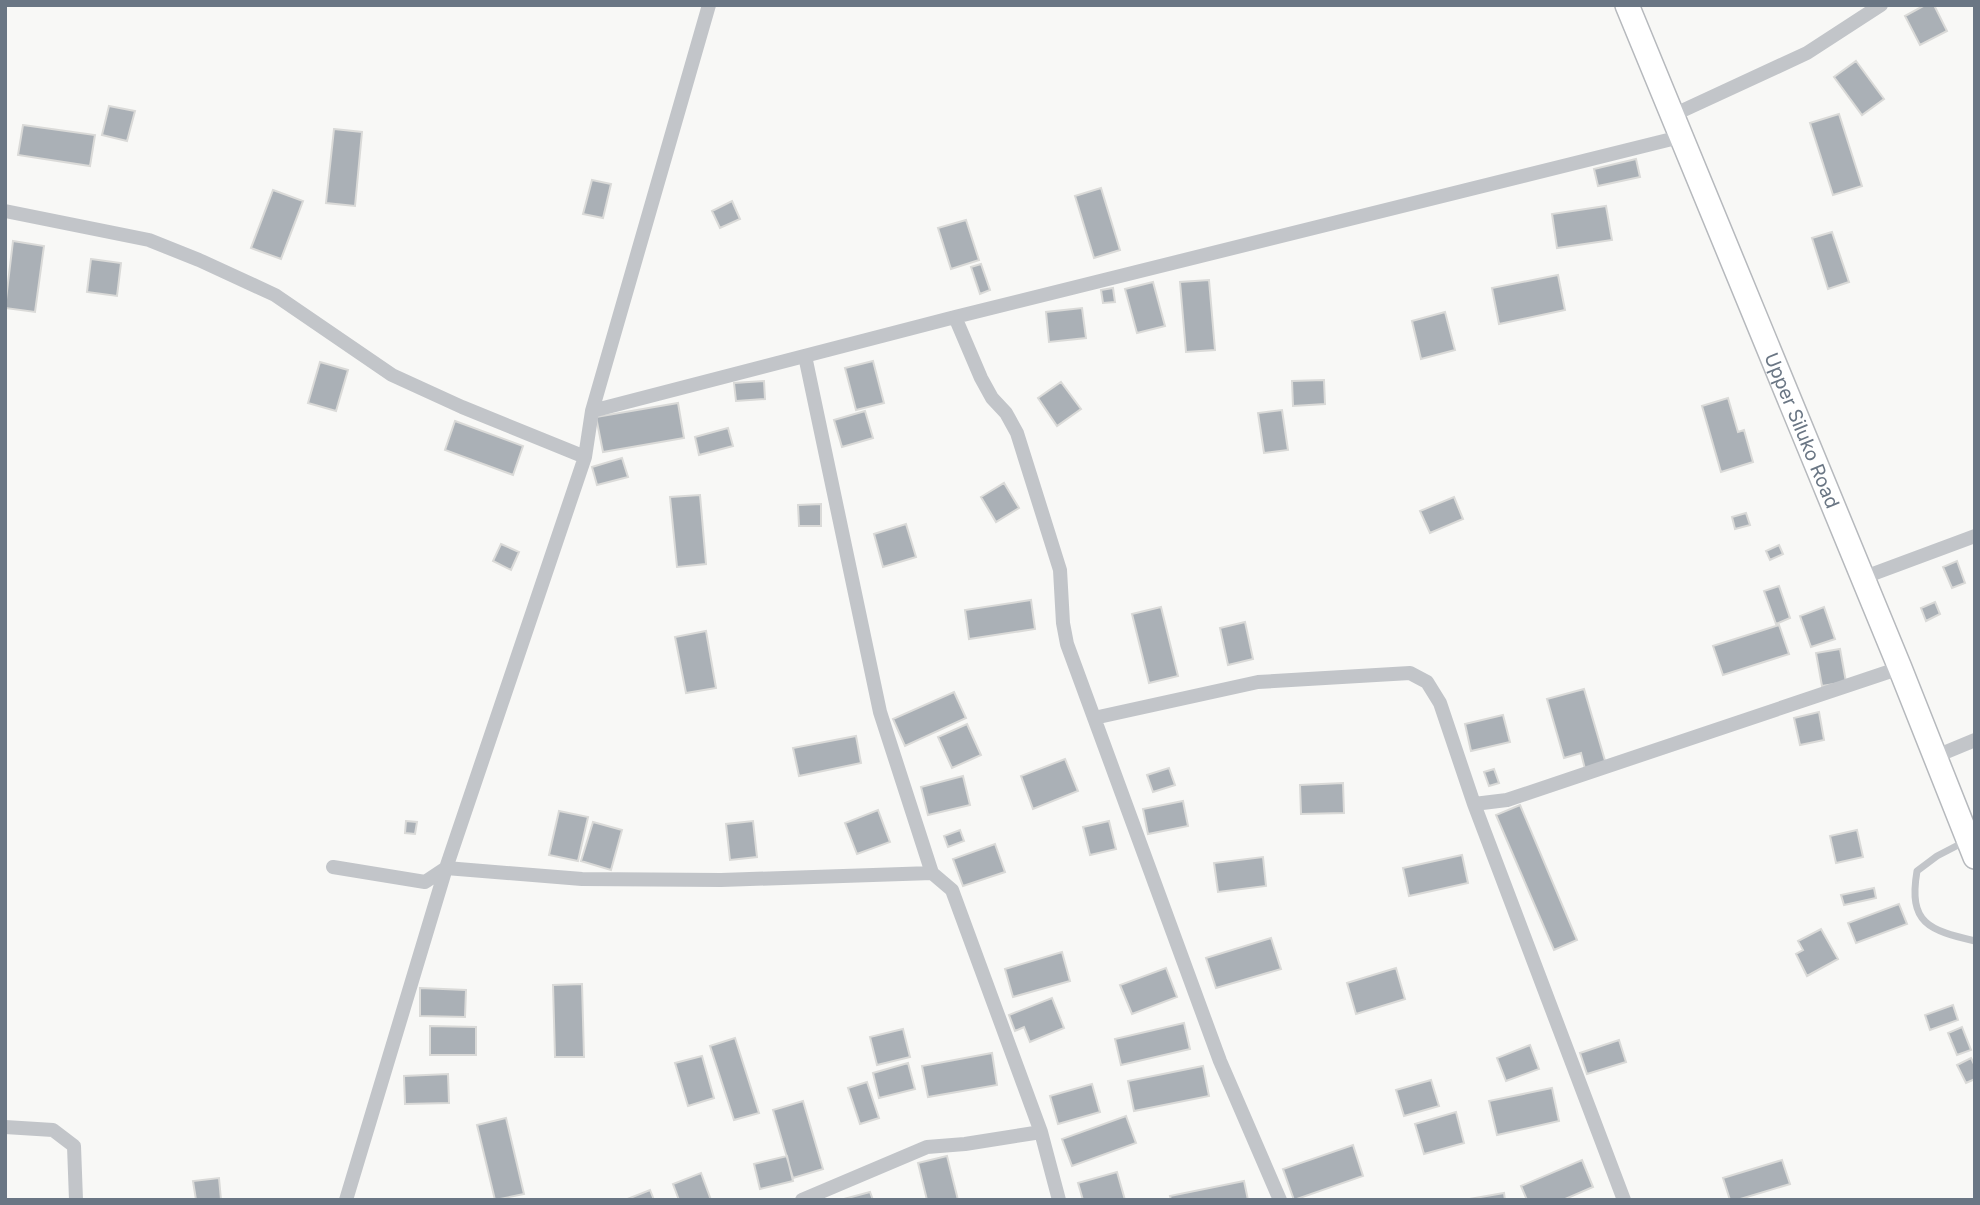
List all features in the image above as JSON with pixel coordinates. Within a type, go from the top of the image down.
[{"type":"main road","name":"Upper Siluko Road","points":[[1627,5],[1900,668],[1971,848]]},
{"type":"street","points":[[346,1200],[446,868],[585,457],[592,411],[709,5]]},
{"type":"street","points":[[592,411],[1677,126],[1807,53],[1881,5]]},
{"type":"street","points":[[5,211],[149,240],[199,260],[275,295],[392,375],[585,457]]},
{"type":"street","points":[[955,317],[981,378],[1017,433],[1060,570],[1067,644],[1220,1061],[1280,1200]]},
{"type":"street","points":[[806,356],[880,712],[932,873],[952,890],[1041,1132],[1059,1200]]},
{"type":"street","points":[[1862,578],[1975,536]]},
{"type":"street","points":[[1474,804],[1507,800],[1900,668]]},
{"type":"street","points":[[1094,718],[1258,682],[1410,673],[1427,682],[1440,703],[1474,804],[1624,1200]]},
{"type":"street","points":[[1934,757],[1975,740]]},
{"type":"street","points":[[333,867],[425,882],[446,868],[596,879],[721,880],[932,873]]},
{"type":"street","points":[[5,1127],[53,1130],[74,1146],[76,1200]]},
{"type":"street","points":[[802,1200],[927,1147],[1041,1132]]},
{"type":"lane","points":[[1971,848],[1937,856],[1917,871],[1913,893],[1922,921],[1940,933],[1975,941]]},
{"type":"building","points":[[1925,5],[1934,5],[1947,31],[1920,45],[1905,16]]},
{"type":"building","points":[[1856,61],[1884,99],[1862,115],[1834,77]]},
{"type":"building","points":[[109,106],[135,111],[127,141],[102,135]]},
{"type":"building","points":[[1839,114],[1862,186],[1833,195],[1810,123]]},
{"type":"building","points":[[23,125],[95,135],[90,166],[18,155]]},
{"type":"building","points":[[334,129],[362,132],[355,206],[326,203]]},
{"type":"building","points":[[1636,159],[1640,177],[1598,186],[1594,169]]},
{"type":"building","points":[[592,180],[611,184],[603,218],[583,214]]},
{"type":"building","points":[[1101,188],[1120,250],[1094,258],[1075,196]]},
{"type":"building","points":[[273,190],[303,201],[281,259],[251,248]]},
{"type":"building","points":[[732,201],[740,219],[720,228],[712,211]]},
{"type":"building","points":[[1606,206],[1612,240],[1557,248],[1552,214]]},
{"type":"building","points":[[966,220],[979,260],[951,269],[938,228]]},
{"type":"building","points":[[1832,232],[1849,282],[1828,289],[1812,238]]},
{"type":"building","points":[[13,241],[44,246],[35,312],[5,308]]},
{"type":"building","points":[[91,259],[121,263],[117,296],[87,292]]},
{"type":"building","points":[[981,264],[990,290],[980,294],[971,267]]},
{"type":"building","points":[[1558,275],[1565,310],[1499,324],[1492,288]]},
{"type":"building","points":[[1209,280],[1215,350],[1186,352],[1180,282]]},
{"type":"building","points":[[1153,282],[1165,326],[1137,333],[1125,289]]},
{"type":"building","points":[[1113,288],[1115,302],[1103,303],[1101,290]]},
{"type":"building","points":[[1082,308],[1086,338],[1049,342],[1046,312]]},
{"type":"building","points":[[1445,312],[1455,350],[1421,359],[1412,321]]},
{"type":"building","points":[[873,361],[884,403],[856,410],[845,368]]},
{"type":"building","points":[[320,362],[348,370],[336,411],[308,403]]},
{"type":"building","points":[[1324,380],[1325,404],[1293,406],[1292,381]]},
{"type":"building","points":[[764,381],[765,399],[736,401],[734,383]]},
{"type":"building","points":[[1061,382],[1081,409],[1057,426],[1038,398]]},
{"type":"building","points":[[1728,398],[1738,432],[1744,430],[1753,462],[1721,472],[1702,406]]},
{"type":"building","points":[[678,403],[684,438],[603,452],[596,417]]},
{"type":"building","points":[[1282,410],[1288,450],[1264,453],[1258,413]]},
{"type":"building","points":[[865,411],[873,438],[842,447],[834,420]]},
{"type":"building","points":[[455,421],[523,446],[513,475],[445,450]]},
{"type":"building","points":[[728,428],[733,446],[699,455],[695,437]]},
{"type":"building","points":[[622,458],[628,477],[597,485],[592,467]]},
{"type":"building","points":[[1004,483],[1019,508],[996,522],[981,497]]},
{"type":"building","points":[[700,495],[706,564],[677,567],[670,497]]},
{"type":"building","points":[[1454,497],[1463,519],[1430,533],[1420,511]]},
{"type":"building","points":[[821,504],[821,526],[799,526],[798,505]]},
{"type":"building","points":[[1746,513],[1750,525],[1735,529],[1732,517]]},
{"type":"building","points":[[906,524],[916,557],[883,567],[874,534]]},
{"type":"building","points":[[501,544],[519,552],[511,570],[493,561]]},
{"type":"building","points":[[1779,545],[1783,554],[1770,560],[1766,551]]},
{"type":"building","points":[[1957,561],[1965,583],[1952,588],[1943,567]]},
{"type":"building","points":[[1779,586],[1790,618],[1776,624],[1764,591]]},
{"type":"building","points":[[1031,600],[1035,629],[969,639],[965,610]]},
{"type":"building","points":[[1935,602],[1940,614],[1926,621],[1921,608]]},
{"type":"building","points":[[1161,607],[1178,676],[1149,683],[1132,614]]},
{"type":"building","points":[[1824,607],[1835,639],[1811,647],[1800,616]]},
{"type":"building","points":[[1245,622],[1253,659],[1228,665],[1220,628]]},
{"type":"building","points":[[1779,625],[1789,654],[1723,675],[1713,646]]},
{"type":"building","points":[[706,631],[716,688],[686,693],[675,637]]},
{"type":"building","points":[[1840,649],[1846,682],[1822,686],[1816,653]]},
{"type":"building","points":[[1584,689],[1606,764],[1585,769],[1581,753],[1564,758],[1547,699]]},
{"type":"building","points":[[954,692],[966,718],[905,746],[893,719]]},
{"type":"building","points":[[1819,712],[1824,740],[1800,745],[1794,718]]},
{"type":"building","points":[[1503,715],[1510,742],[1471,751],[1465,724]]},
{"type":"building","points":[[967,724],[981,755],[952,768],[938,737]]},
{"type":"building","points":[[856,736],[861,763],[799,776],[793,748]]},
{"type":"building","points":[[1065,759],[1078,791],[1033,809],[1021,776]]},
{"type":"building","points":[[1169,768],[1175,785],[1153,792],[1147,775]]},
{"type":"building","points":[[1494,769],[1499,783],[1489,786],[1484,772]]},
{"type":"building","points":[[963,776],[970,805],[928,815],[921,787]]},
{"type":"building","points":[[1343,783],[1344,813],[1301,814],[1300,785]]},
{"type":"building","points":[[1183,801],[1188,826],[1148,834],[1143,809]]},
{"type":"building","points":[[1520,805],[1577,940],[1554,950],[1496,815]]},
{"type":"building","points":[[878,810],[890,842],[857,854],[845,823]]},
{"type":"building","points":[[559,811],[588,817],[578,861],[549,855]]},
{"type":"building","points":[[406,821],[417,822],[415,834],[405,833]]},
{"type":"building","points":[[753,821],[757,857],[730,860],[726,824]]},
{"type":"building","points":[[1109,821],[1116,849],[1090,855],[1083,827]]},
{"type":"building","points":[[593,822],[622,830],[611,870],[581,861]]},
{"type":"building","points":[[960,830],[964,841],[948,847],[944,836]]},
{"type":"building","points":[[1857,830],[1863,857],[1836,863],[1830,836]]},
{"type":"building","points":[[995,844],[1005,872],[963,886],[953,859]]},
{"type":"building","points":[[1462,855],[1468,883],[1409,896],[1403,868]]},
{"type":"building","points":[[1263,857],[1266,886],[1218,892],[1214,863]]},
{"type":"building","points":[[1874,888],[1876,898],[1844,905],[1841,895]]},
{"type":"building","points":[[1899,904],[1907,924],[1856,943],[1848,923]]},
{"type":"building","points":[[1821,929],[1838,959],[1807,976],[1796,954],[1803,950],[1798,941]]},
{"type":"building","points":[[1271,938],[1281,969],[1216,988],[1206,958]]},
{"type":"building","points":[[1062,952],[1070,981],[1013,997],[1005,969]]},
{"type":"building","points":[[1166,968],[1177,997],[1132,1014],[1120,985]]},
{"type":"building","points":[[1396,968],[1405,999],[1356,1014],[1347,983]]},
{"type":"building","points":[[582,984],[584,1057],[555,1057],[553,985]]},
{"type":"building","points":[[420,988],[466,990],[465,1017],[420,1016]]},
{"type":"building","points":[[1052,998],[1064,1028],[1030,1042],[1024,1027],[1015,1031],[1009,1015]]},
{"type":"building","points":[[1953,1005],[1958,1020],[1930,1030],[1925,1015]]},
{"type":"building","points":[[1184,1023],[1190,1049],[1121,1065],[1115,1039]]},
{"type":"building","points":[[430,1026],[476,1027],[476,1055],[430,1055]]},
{"type":"building","points":[[1962,1027],[1971,1050],[1957,1055],[1948,1033]]},
{"type":"building","points":[[903,1029],[910,1057],[877,1065],[870,1037]]},
{"type":"building","points":[[735,1038],[759,1113],[734,1120],[710,1046]]},
{"type":"building","points":[[1619,1040],[1626,1062],[1587,1074],[1580,1053]]},
{"type":"building","points":[[1530,1045],[1539,1069],[1506,1081],[1497,1058]]},
{"type":"building","points":[[992,1053],[997,1085],[928,1097],[922,1066]]},
{"type":"building","points":[[702,1056],[714,1098],[688,1106],[675,1063]]},
{"type":"building","points":[[1971,1058],[1975,1066],[1975,1079],[1966,1083],[1957,1065]]},
{"type":"building","points":[[908,1063],[915,1089],[879,1098],[873,1073]]},
{"type":"building","points":[[1203,1066],[1209,1096],[1134,1111],[1128,1081]]},
{"type":"building","points":[[448,1074],[449,1103],[405,1104],[404,1076]]},
{"type":"building","points":[[1431,1080],[1439,1106],[1404,1116],[1396,1090]]},
{"type":"building","points":[[867,1082],[879,1118],[860,1124],[848,1088]]},
{"type":"building","points":[[1092,1084],[1100,1112],[1058,1124],[1050,1096]]},
{"type":"building","points":[[1552,1088],[1559,1121],[1497,1135],[1489,1101]]},
{"type":"building","points":[[803,1101],[823,1169],[793,1178],[773,1110]]},
{"type":"building","points":[[1456,1112],[1464,1143],[1424,1154],[1415,1124]]},
{"type":"building","points":[[1126,1116],[1136,1143],[1072,1166],[1062,1139]]},
{"type":"building","points":[[506,1118],[524,1194],[495,1200],[477,1125]]},
{"type":"building","points":[[1353,1145],[1363,1176],[1294,1200],[1283,1169]]},
{"type":"building","points":[[787,1156],[793,1181],[760,1189],[754,1164]]},
{"type":"building","points":[[947,1156],[958,1200],[927,1200],[918,1163]]},
{"type":"building","points":[[1582,1160],[1593,1187],[1563,1200],[1527,1200],[1521,1186]]},
{"type":"building","points":[[1782,1160],[1790,1184],[1730,1200],[1723,1178]]},
{"type":"building","points":[[1117,1172],[1125,1200],[1083,1200],[1078,1183]]},
{"type":"building","points":[[701,1173],[711,1200],[679,1200],[673,1184]]},
{"type":"building","points":[[219,1178],[221,1200],[196,1200],[193,1181]]},
{"type":"building","points":[[1244,1181],[1248,1200],[1171,1200],[1170,1196]]},
{"type":"building","points":[[650,1190],[654,1200],[625,1200]]},
{"type":"building","points":[[870,1192],[873,1200],[844,1199]]},
{"type":"building","points":[[1504,1193],[1505,1200],[1469,1200],[1469,1199]]}]
